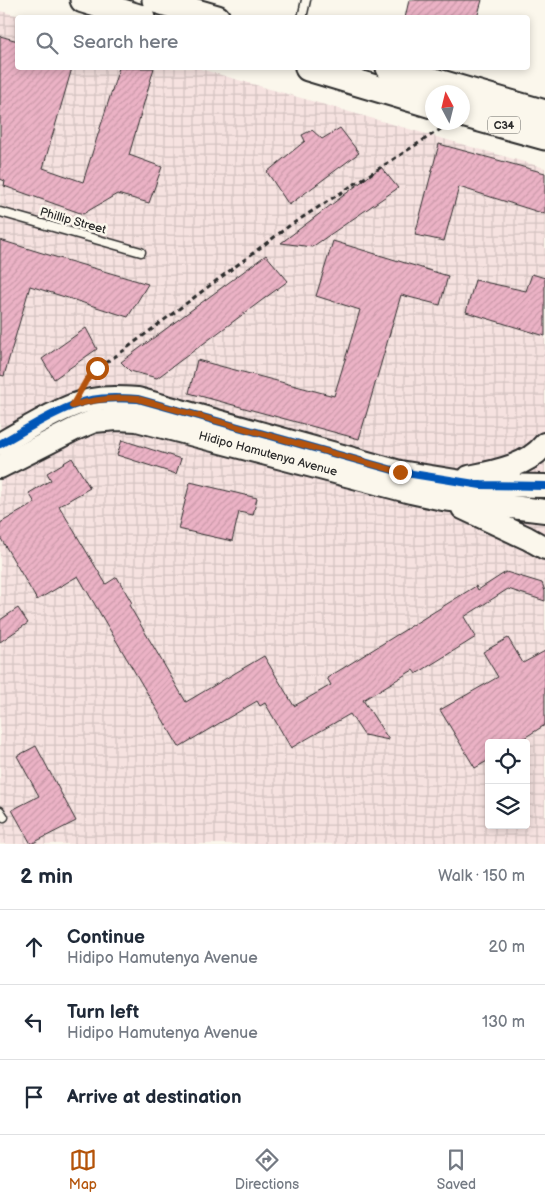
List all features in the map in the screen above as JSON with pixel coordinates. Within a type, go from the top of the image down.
[{"type":"main road","points":[[83,0],[132,15]]},
{"type":"main road","points":[[155,0],[207,15]]},
{"type":"main road","points":[[315,70],[425,103]]},
{"type":"main road","name":"C34","points":[[395,70],[545,113]]},
{"type":"main road","name":"C34","points":[[470,116],[545,137]]},
{"type":"street","name":"Hidipo Hamutenya Avenue","points":[[0,444],[72,406],[90,400],[114,397],[138,399],[400,472],[448,490],[545,511]]},
{"type":"street","name":"Hidipo Hamutenya Avenue","points":[[0,467],[94,421],[117,419],[137,420],[411,492],[448,490],[481,485],[545,486]]},
{"type":"street","points":[[448,490],[516,465],[539,452],[545,444]]},
{"type":"street","points":[[448,490],[545,548]]},
{"type":"lane","points":[[303,15],[306,0]]},
{"type":"lane","name":"Phillip Street","points":[[0,212],[141,252]]},
{"type":"path","points":[[72,406],[86,381],[97,368],[119,354],[289,226],[439,130]]},
{"type":"shaded area","points":[[0,11],[16,15],[15,70],[204,70],[545,168],[545,844],[0,844]]},
{"type":"building","points":[[409,0],[482,0],[478,15],[406,15]]},
{"type":"building","points":[[0,36],[15,40],[15,70],[71,70],[43,168],[83,182],[118,70],[153,70],[129,155],[162,167],[149,203],[117,194],[83,214],[4,186],[5,181],[0,179]]},
{"type":"building","points":[[340,128],[359,153],[289,205],[267,172],[305,141],[302,135],[312,130],[322,139]]},
{"type":"building","points":[[439,144],[545,173],[545,214],[459,187],[444,241],[415,235]]},
{"type":"building","points":[[381,167],[398,188],[312,247],[281,243]]},
{"type":"building","points":[[0,240],[148,284],[128,317],[30,286],[4,376],[0,375]]},
{"type":"building","points":[[333,241],[448,276],[440,305],[401,295],[359,439],[189,393],[197,360],[334,396],[360,310],[316,296]]},
{"type":"building","points":[[266,255],[288,281],[157,378],[130,371],[121,362]]},
{"type":"building","points":[[532,274],[545,278],[545,336],[466,312],[475,280],[526,291]]},
{"type":"building","points":[[86,328],[97,349],[54,379],[42,359]]},
{"type":"building","points":[[122,440],[181,459],[176,474],[117,455]]},
{"type":"building","points":[[72,458],[90,488],[59,506],[106,584],[117,577],[132,603],[129,605],[186,702],[264,656],[294,706],[331,685],[327,678],[476,586],[478,590],[506,572],[542,583],[545,591],[545,601],[508,589],[464,617],[476,637],[416,674],[413,670],[363,700],[389,740],[364,735],[350,714],[291,748],[265,703],[260,706],[257,701],[179,747],[78,576],[37,600],[0,537],[0,523],[35,503],[29,493],[51,480],[47,473]]},
{"type":"building","points":[[190,482],[257,498],[253,515],[239,512],[232,541],[178,529]]},
{"type":"building","points":[[18,608],[28,623],[0,642],[0,620]]},
{"type":"building","points":[[508,638],[523,663],[545,651],[545,725],[522,739],[485,739],[485,762],[475,768],[440,710],[498,677],[483,652]]},
{"type":"building","points":[[36,746],[76,821],[31,844],[12,810],[39,796],[17,756]]},
{"type":"cycle path","points":[[0,444],[45,419],[80,403],[103,398],[138,399],[400,472],[481,485],[545,486]]},
{"type":"route","points":[[97,368],[86,381],[72,406],[90,400],[114,397],[138,399],[400,472]]}]
